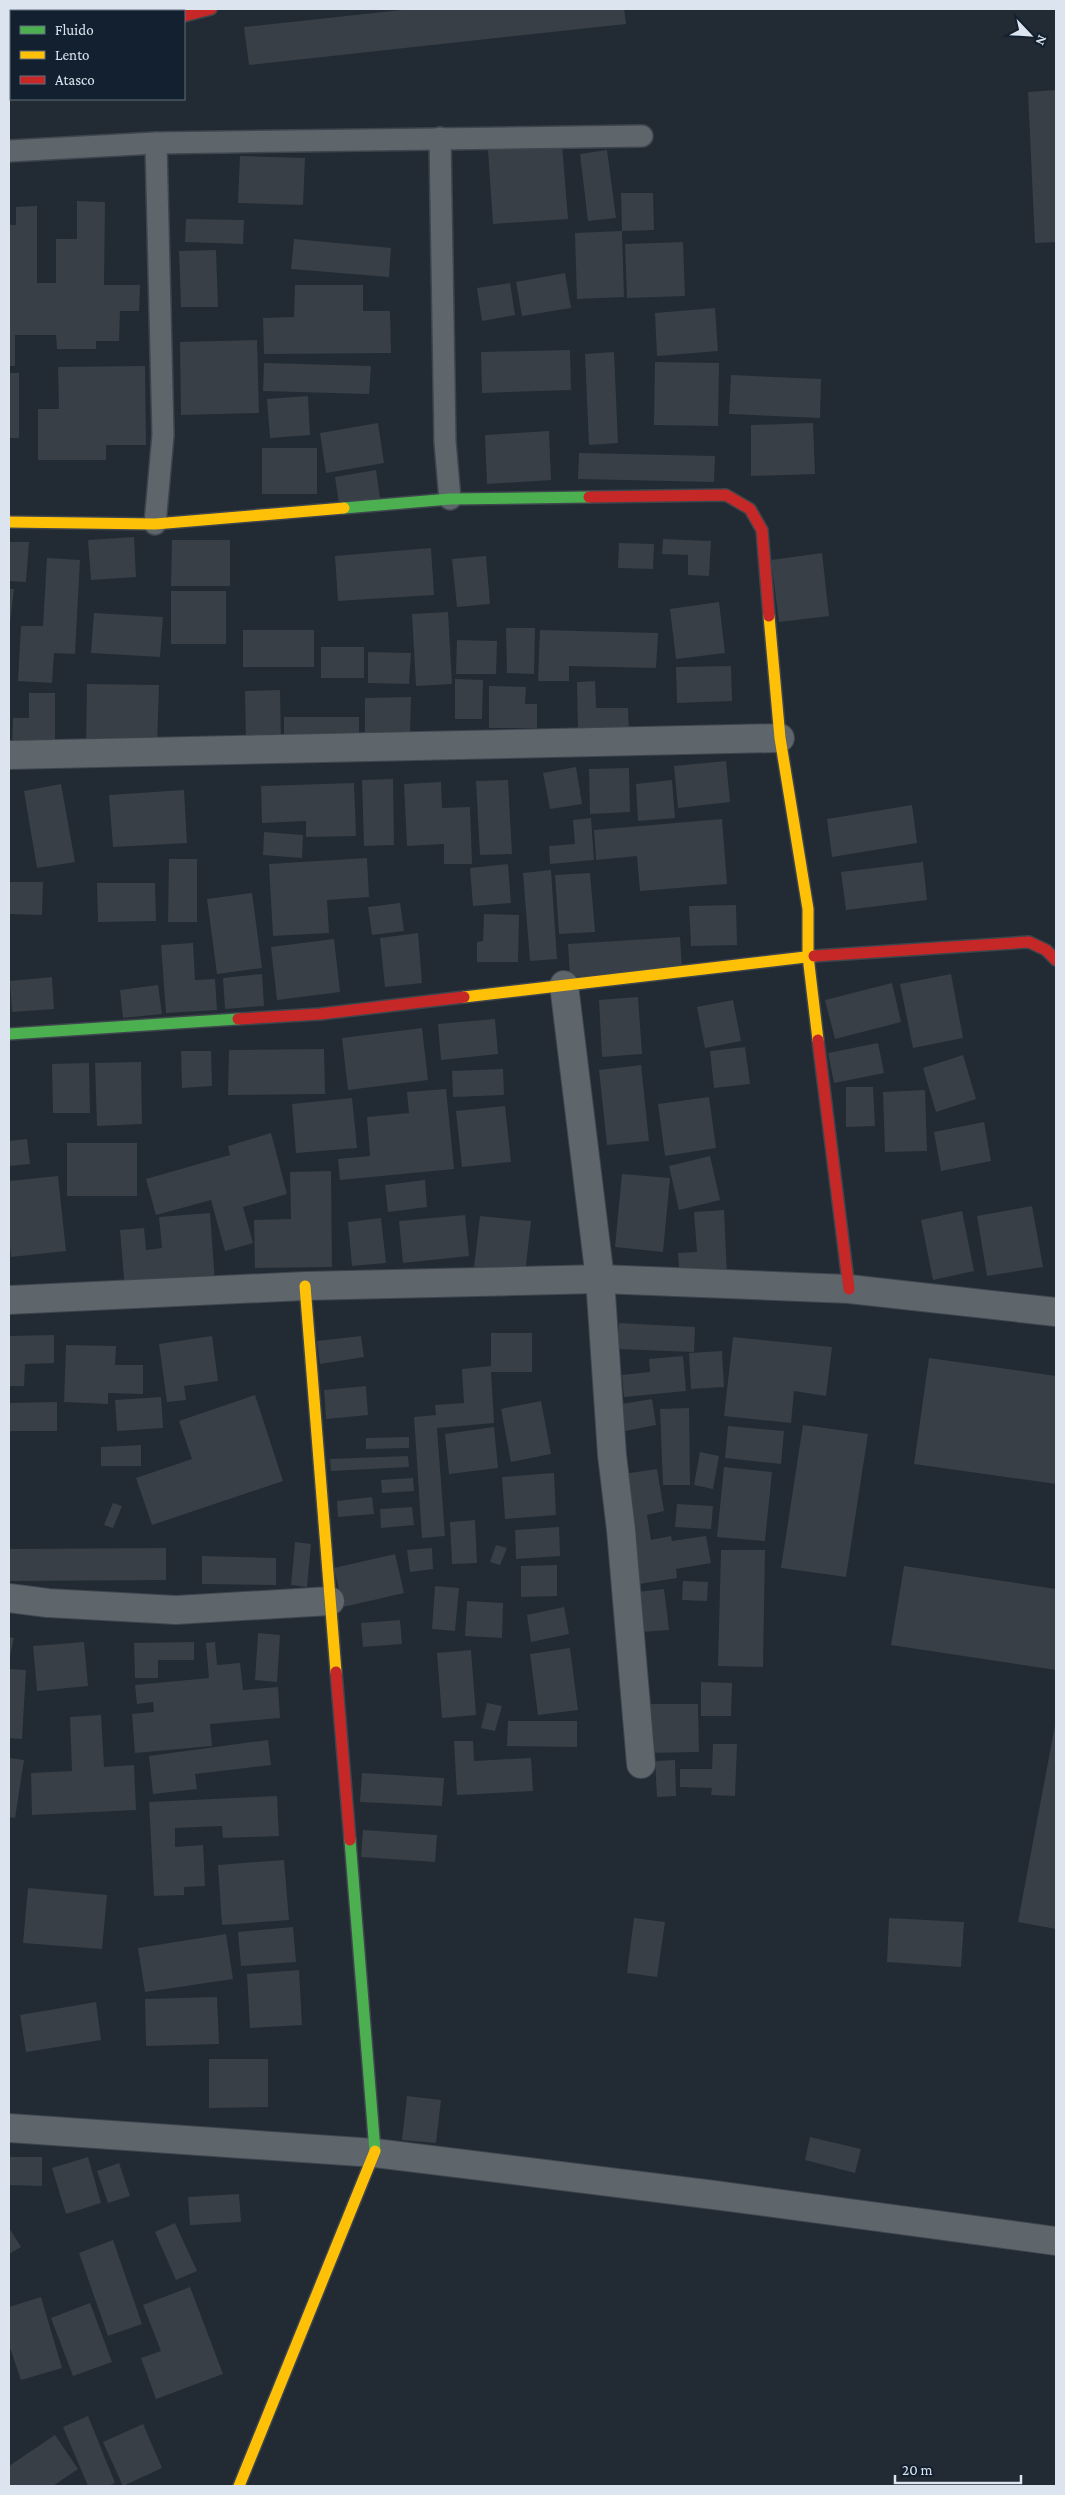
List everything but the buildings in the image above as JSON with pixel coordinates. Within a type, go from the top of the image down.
[{"type":"street","points":[[185,16],[210,9]]},
{"type":"street","points":[[9,522],[155,524],[450,499],[726,495],[750,509],[762,530],[780,738],[808,909],[808,956],[849,1289]]},
{"type":"street","points":[[9,755],[780,738]]},
{"type":"street","points":[[9,1034],[320,1014],[808,956],[1030,942],[1046,950],[1056,960]]},
{"type":"street","points":[[564,985],[600,1278],[612,1455],[621,1530],[640,1764]]},
{"type":"street","points":[[9,1300],[305,1286],[600,1278],[849,1289],[1056,1312]]},
{"type":"street","points":[[239,2486],[375,2153],[305,1286]]},
{"type":"street","points":[[9,1598],[48,1603],[176,1610],[330,1601]]},
{"type":"street","points":[[9,2128],[375,2153],[724,2196],[1056,2242]]},
{"type":"lane","points":[[9,151],[156,143],[642,136]]},
{"type":"lane","points":[[440,138],[445,442],[450,499]]},
{"type":"lane","points":[[155,524],[163,435],[156,143]]},
{"type":"traffic: fast","points":[[344,508],[450,499],[589,497]]},
{"type":"traffic: fast","points":[[9,1034],[238,1019]]},
{"type":"traffic: fast","points":[[350,1840],[375,2151]]},
{"type":"traffic: slow","points":[[9,522],[155,524],[344,508]]},
{"type":"traffic: slow","points":[[769,616],[780,738],[808,909],[808,956],[818,1040]]},
{"type":"traffic: slow","points":[[464,997],[814,956]]},
{"type":"traffic: slow","points":[[305,1286],[336,1672]]},
{"type":"traffic: slow","points":[[239,2486],[375,2151]]},
{"type":"traffic: jam","points":[[185,16],[211,9]]},
{"type":"traffic: jam","points":[[589,497],[726,495],[750,509],[762,530],[769,616]]},
{"type":"traffic: jam","points":[[814,956],[1029,942],[1046,950],[1056,960]]},
{"type":"traffic: jam","points":[[238,1019],[320,1014],[464,997]]},
{"type":"traffic: jam","points":[[818,1040],[849,1289]]},
{"type":"traffic: jam","points":[[336,1672],[350,1840]]}]
